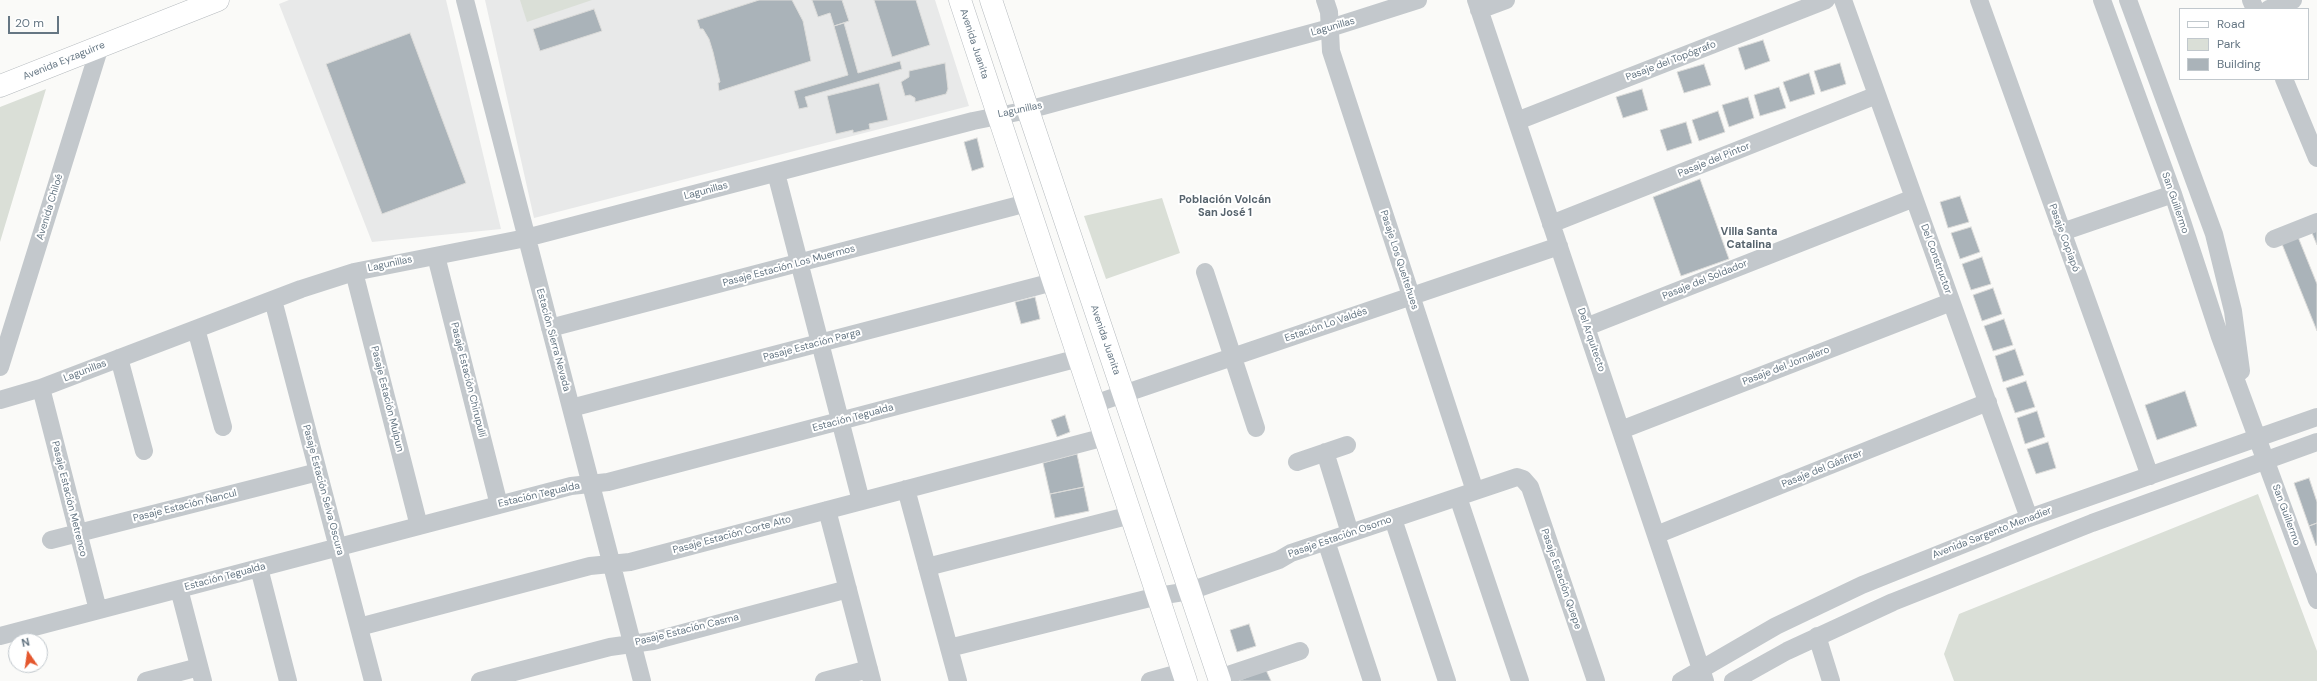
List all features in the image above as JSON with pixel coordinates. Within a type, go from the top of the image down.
[{"type":"main road","name":"Avenida Eyzaguirre","points":[[0,86],[218,0]]},
{"type":"main road","name":"Avenida Juanita","points":[[960,0],[1185,677]]},
{"type":"main road","name":"Avenida Juanita","points":[[991,0],[1219,679]]},
{"type":"street","name":"Estación Sierra Nevada","points":[[465,0],[642,681]]},
{"type":"street","name":"Pasaje Los Queltehues","points":[[1325,0],[1329,12],[1331,51],[1475,491]]},
{"type":"street","name":"Lagunillas","points":[[0,400],[41,388],[273,300],[354,272],[526,238],[998,115],[1028,110],[1330,28],[1418,0]]},
{"type":"street","points":[[1478,5],[1506,0]]},
{"type":"street","name":"Pasaje del Topógrafo","points":[[1517,122],[1826,0]]},
{"type":"street","name":"Del Constructor","points":[[1843,0],[2029,518]]},
{"type":"street","name":"San Guillermo","points":[[2102,0],[2173,194],[2220,337],[2247,406],[2317,600]]},
{"type":"street","name":"San Guillermo","points":[[2128,0],[2214,234],[2233,311],[2247,406]]},
{"type":"street","points":[[2272,8],[2293,0]]},
{"type":"street","name":"Pasaje Copiapó","points":[[1984,2],[2062,232],[2150,476]]},
{"type":"street","name":"Del Arquitecto","points":[[1478,5],[1703,675]]},
{"type":"street","name":"Avenida Chiloé","points":[[0,367],[100,46]]},
{"type":"street","points":[[2284,80],[2317,158]]},
{"type":"street","name":"Pasaje del Pintor","points":[[1551,224],[1877,95]]},
{"type":"street","points":[[776,173],[861,501]]},
{"type":"street","points":[[2062,232],[2173,194]]},
{"type":"street","name":"Pasaje del Soldador","points":[[1586,327],[1914,198]]},
{"type":"street","name":"Pasaje Estación Los Muermos","points":[[550,328],[1027,204]]},
{"type":"street","points":[[2274,239],[2317,222]]},
{"type":"street","name":"Estación Lo Valdés","points":[[1094,404],[1559,246]]},
{"type":"street","name":"Pasaje Estación Chirupulli","points":[[436,256],[499,505]]},
{"type":"street","name":"Pasaje Estación Mulpun","points":[[354,272],[419,526]]},
{"type":"street","points":[[1205,272],[1256,428]]},
{"type":"street","name":"Pasaje Estación Parga","points":[[571,408],[1053,282]]},
{"type":"street","name":"Pasaje Estación Selva Oscura","points":[[273,300],[373,681]]},
{"type":"street","name":"Pasaje del Jornalero","points":[[1621,430],[1952,302]]},
{"type":"street","points":[[196,329],[223,427]]},
{"type":"street","points":[[119,358],[144,451]]},
{"type":"street","name":"Estación Tegualda","points":[[0,636],[571,486],[608,482],[1079,358]]},
{"type":"street","name":"Pasaje Estación Metrenco","points":[[41,388],[98,610]]},
{"type":"street","name":"Pasaje del Gásfiter","points":[[1656,535],[1988,402]]},
{"type":"street","name":"Avenida Sargento Menadier","points":[[1681,681],[1703,675],[1776,626],[1830,599],[1918,562],[2029,518],[2317,417]]},
{"type":"street","name":"Pasaje Estación Corte Alto","points":[[359,627],[590,566],[630,562],[1105,437]]},
{"type":"street","points":[[1733,681],[1854,618],[1965,572],[2127,510],[2317,442]]},
{"type":"street","points":[[1297,462],[1347,445]]},
{"type":"street","points":[[1325,452],[1350,533]]},
{"type":"street","name":"Pasaje Estación Ñancul","points":[[51,540],[318,472]]},
{"type":"street","name":"Pasaje Estación Osorno","points":[[949,648],[1158,596],[1190,591],[1279,560],[1291,553],[1458,496],[1512,479],[1523,478]]},
{"type":"street","name":"Pasaje Estación Quepe","points":[[1523,478],[1530,487],[1596,681]]},
{"type":"street","points":[[906,489],[958,681]]},
{"type":"street","points":[[1458,496],[1520,681]]},
{"type":"street","points":[[824,681],[870,675],[828,510]]},
{"type":"street","points":[[927,567],[1131,515]]},
{"type":"street","points":[[1392,519],[1447,681]]},
{"type":"street","points":[[1326,541],[1372,681]]},
{"type":"street","points":[[259,568],[288,681]]},
{"type":"street","points":[[146,681],[201,674],[179,589]]},
{"type":"street","name":"Pasaje Estación Casma","points":[[480,681],[610,647],[653,640],[848,589]]},
{"type":"street","points":[[1817,636],[1831,681]]},
{"type":"street","points":[[1219,679],[1300,651]]},
{"type":"street","points":[[1150,681],[1185,677]]},
{"type":"shaded area","points":[[289,0],[446,0],[501,229],[372,242],[279,4]]},
{"type":"shaded area","points":[[485,0],[935,0],[969,106],[534,218]]},
{"type":"green space","points":[[520,0],[592,0],[527,22]]},
{"type":"green space","points":[[46,89],[0,242],[0,107]]},
{"type":"green space","points":[[1162,198],[1180,253],[1106,279],[1084,216]]},
{"type":"green space","points":[[2258,494],[2317,651],[2317,681],[1954,681],[1944,654],[1959,614]]},
{"type":"building","points":[[759,0],[792,0],[803,21],[811,61],[719,91],[718,83],[720,82],[709,39],[703,29],[700,29],[697,20]]},
{"type":"building","points":[[812,0],[842,0],[849,21],[834,26],[830,13],[818,17]]},
{"type":"building","points":[[874,0],[916,0],[930,45],[892,57]]},
{"type":"building","points":[[594,9],[602,31],[540,51],[533,29]]},
{"type":"building","points":[[844,23],[858,73],[900,61],[902,69],[805,97],[808,107],[799,109],[794,91],[848,75],[834,26]]},
{"type":"building","points":[[410,33],[466,183],[382,214],[326,64]]},
{"type":"building","points":[[1763,40],[1770,61],[1745,70],[1738,48]]},
{"type":"building","points":[[945,63],[948,89],[946,94],[915,102],[915,98],[910,95],[905,96],[901,82],[909,77],[909,71]]},
{"type":"building","points":[[1840,63],[1846,84],[1821,92],[1814,71]]},
{"type":"building","points":[[1704,64],[1711,85],[1684,93],[1677,72]]},
{"type":"building","points":[[1809,73],[1815,94],[1790,102],[1783,82]]},
{"type":"building","points":[[879,83],[888,120],[869,124],[870,129],[853,133],[853,130],[836,134],[827,96]]},
{"type":"building","points":[[1779,87],[1786,108],[1760,116],[1754,95]]},
{"type":"building","points":[[1642,89],[1648,110],[1623,118],[1616,97]]},
{"type":"building","points":[[1748,97],[1754,118],[1729,127],[1722,105]]},
{"type":"building","points":[[1718,111],[1725,132],[1699,141],[1692,120]]},
{"type":"building","points":[[1686,122],[1692,143],[1667,151],[1660,130]]},
{"type":"building","points":[[977,138],[984,167],[972,171],[964,142]]},
{"type":"building","points":[[1700,179],[1729,259],[1681,276],[1653,197]]},
{"type":"building","points":[[1960,196],[1969,222],[1948,228],[1940,202]]},
{"type":"building","points":[[1971,227],[1980,252],[1960,259],[1951,233]]},
{"type":"building","points":[[2317,231],[2317,245],[2312,233]]},
{"type":"building","points":[[2298,237],[2317,284],[2317,331],[2282,244]]},
{"type":"building","points":[[1982,257],[1991,284],[1971,290],[1962,264]]},
{"type":"building","points":[[1993,288],[2002,314],[1982,321],[1973,295]]},
{"type":"building","points":[[1035,297],[1040,319],[1021,324],[1015,302]]},
{"type":"building","points":[[2004,319],[2013,345],[1993,351],[1984,326]]},
{"type":"building","points":[[2015,349],[2024,375],[2003,382],[1995,356]]},
{"type":"building","points":[[2026,381],[2035,407],[2015,413],[2006,388]]},
{"type":"building","points":[[2185,391],[2197,426],[2157,440],[2145,405]]},
{"type":"building","points":[[2037,411],[2045,437],[2025,444],[2017,418]]},
{"type":"building","points":[[1065,415],[1070,432],[1057,437],[1051,420]]},
{"type":"building","points":[[2048,442],[2056,468],[2036,474],[2027,449]]},
{"type":"building","points":[[1077,454],[1084,487],[1050,494],[1043,463]]},
{"type":"building","points":[[2309,478],[2317,502],[2317,523],[2309,526],[2294,483]]},
{"type":"building","points":[[1084,487],[1089,511],[1055,518],[1050,494]]},
{"type":"building","points":[[2317,523],[2317,545],[2316,546],[2309,526]]},
{"type":"building","points":[[1249,624],[1256,646],[1237,652],[1230,630]]},
{"type":"building","points":[[1266,670],[1271,681],[1240,681],[1240,680]]},
{"type":"district","name":"Población Volcán San José 1","points":[[1225,206]]},
{"type":"district","name":"Villa Santa Catalina","points":[[1749,238]]}]
